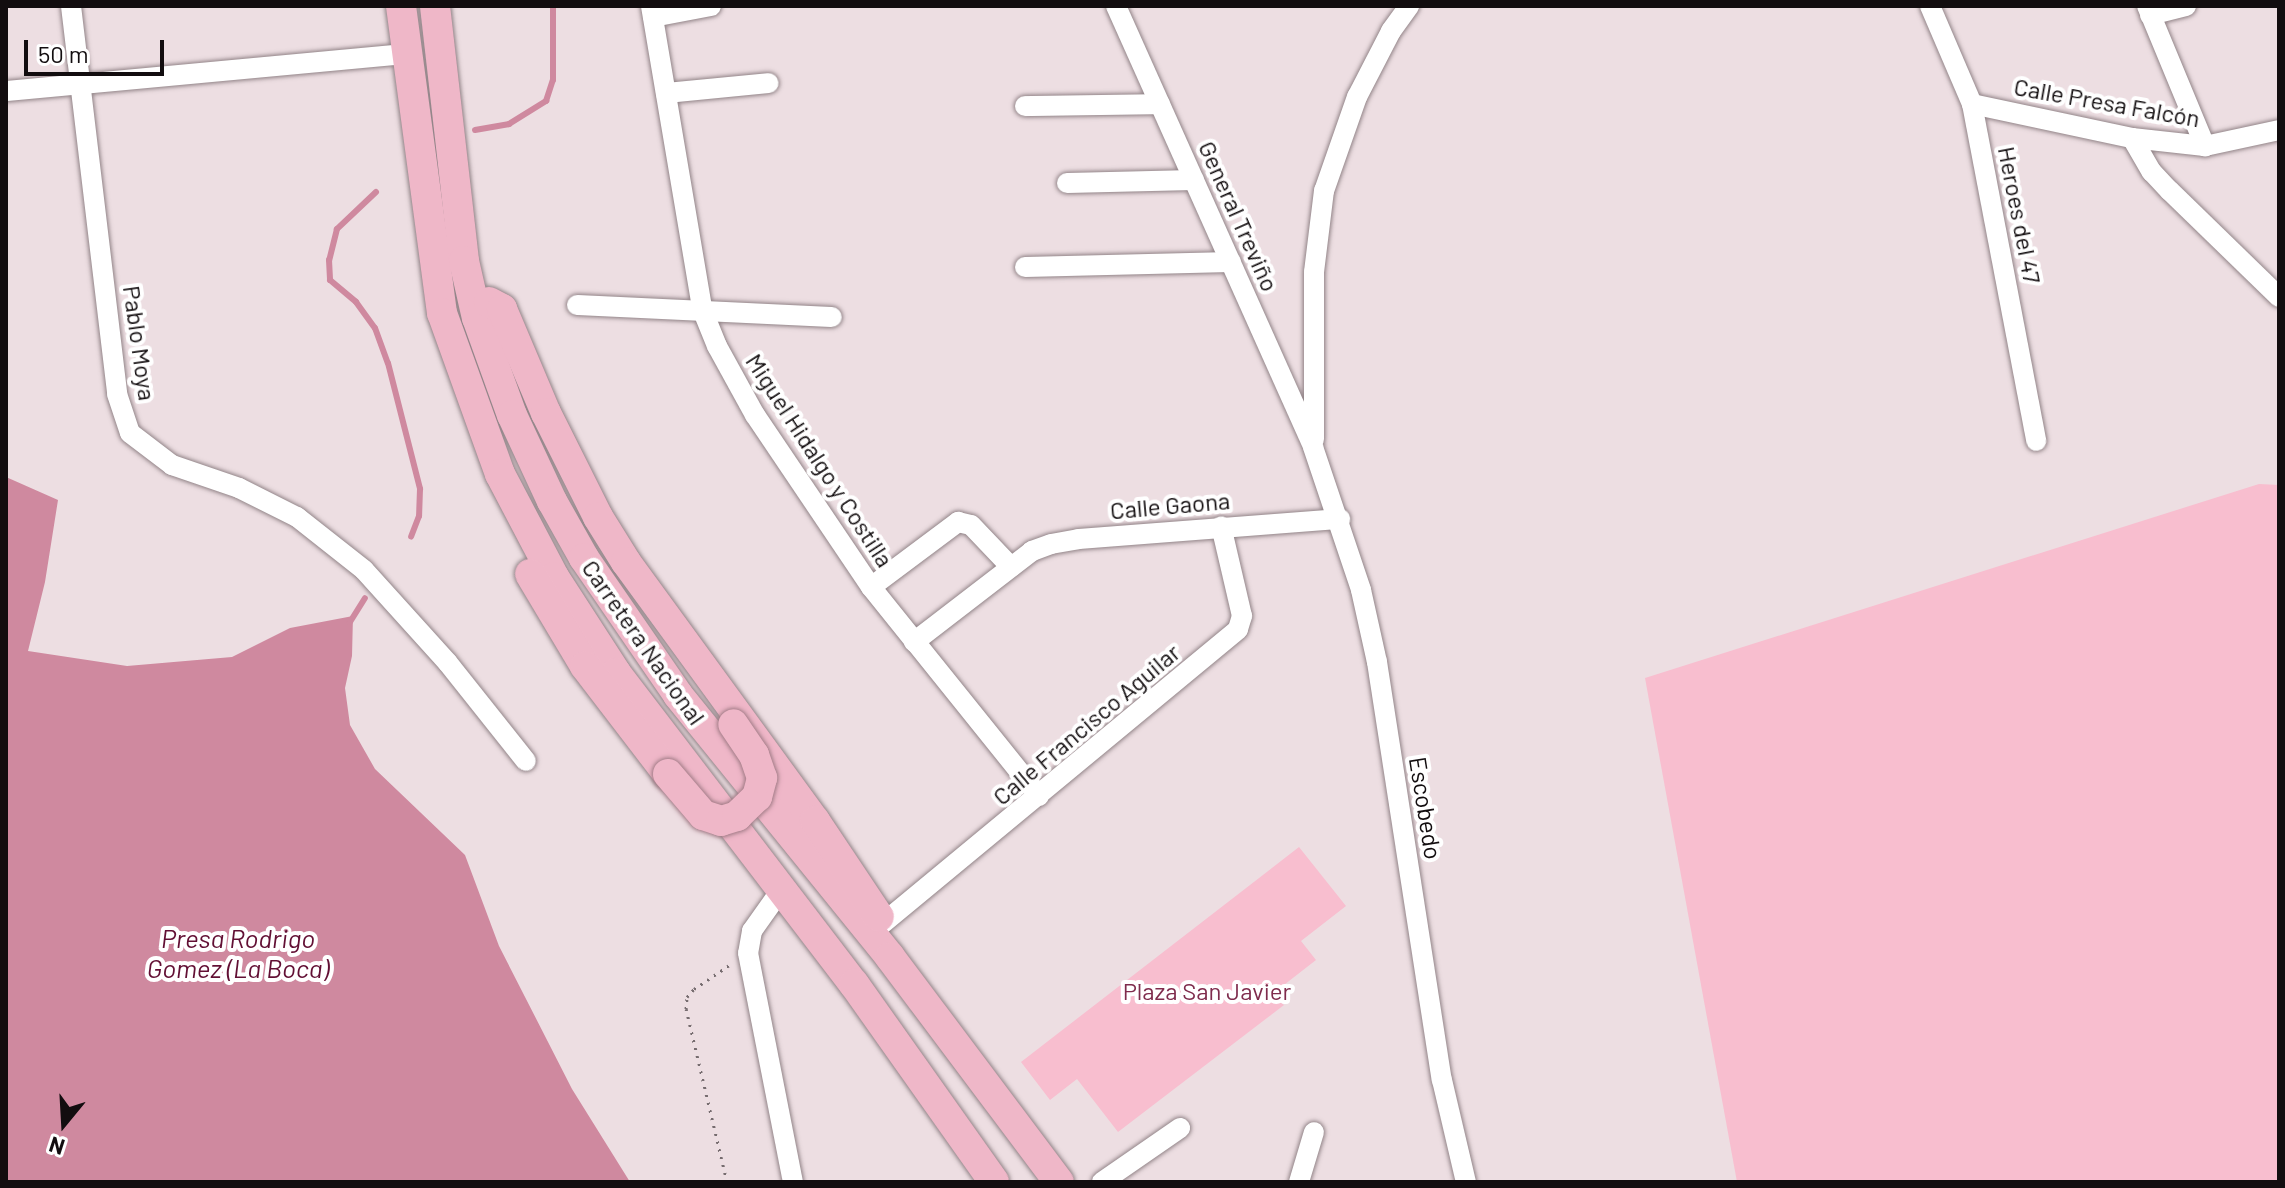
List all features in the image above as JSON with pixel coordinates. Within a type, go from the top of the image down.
[{"type":"highway","name":"Carretera Nacional","points":[[401,6],[442,313],[452,349],[500,474],[584,626],[854,984],[994,1182]]},
{"type":"highway","name":"Carretera Nacional","points":[[435,6],[464,261],[477,318],[500,386],[552,501],[584,558],[678,695],[890,957],[1059,1182]]},
{"type":"highway","points":[[423,181],[410,217],[412,246],[425,315],[468,447],[549,610],[585,666],[703,815],[721,821],[737,816],[757,797],[762,778],[754,755],[668,643],[600,542],[543,429],[489,302],[464,261]]},
{"type":"highway","points":[[489,302],[502,309],[575,473],[626,562],[815,821],[882,924],[890,957]]},
{"type":"street","name":"Pablo Moya","points":[[71,6],[117,394],[130,433],[172,465],[239,488],[297,517],[364,570],[448,663],[526,761]]},
{"type":"street","points":[[652,12],[711,6]]},
{"type":"street","name":"General Treviño","points":[[1116,6],[1313,447]]},
{"type":"street","points":[[1313,447],[1314,272],[1324,191],[1357,97],[1391,31],[1409,6]]},
{"type":"street","name":"Heroes del 47","points":[[1930,6],[1972,104],[2036,441]]},
{"type":"street","points":[[2186,6],[2148,10],[2205,146]]},
{"type":"street","name":"Miguel Hidalgo y Costilla","points":[[652,12],[702,309],[717,346],[755,415],[871,587],[1039,796]]},
{"type":"street","points":[[6,91],[408,54]]},
{"type":"street","points":[[666,93],[769,83]]},
{"type":"street","points":[[1025,106],[1160,104]]},
{"type":"street","name":"Calle Presa Falcón","points":[[1972,104],[2132,138],[2205,146],[2279,130]]},
{"type":"street","points":[[2132,138],[2152,172],[2279,297]]},
{"type":"street","points":[[1067,183],[1194,180]]},
{"type":"street","points":[[1025,267],[1231,262]]},
{"type":"street","points":[[577,305],[832,317]]},
{"type":"street","name":"Escobedo","points":[[1313,447],[1340,519],[1361,590],[1377,662],[1436,1049],[1466,1182]]},
{"type":"street","name":"Calle Gaona","points":[[914,642],[1032,551],[1079,539],[1340,519]]},
{"type":"street","points":[[871,587],[958,522],[971,525],[1011,567]]},
{"type":"street","name":"Calle Francisco Aguilar","points":[[882,924],[1238,629],[1242,616],[1221,526]]},
{"type":"street","points":[[781,890],[752,931],[748,953],[793,1182]]},
{"type":"street","points":[[1102,1182],[1180,1128]]},
{"type":"street","points":[[1299,1182],[1314,1132]]},
{"type":"path","points":[[727,1182],[686,1009],[687,997],[748,953]]},
{"type":"green space","points":[[2259,484],[2279,485],[2279,1182],[1737,1182],[1645,678]]},
{"type":"green space","name":"Plaza San Javier","points":[[1299,847],[1346,906],[1301,941],[1316,960],[1271,995],[1284,1005],[1118,1132],[1077,1079],[1050,1100],[1021,1062]]},
{"type":"water","name":"Presa Rodrigo Gomez (La Boca)","points":[[6,477],[58,500],[45,582],[28,651],[127,666],[232,657],[290,628],[353,616],[352,656],[345,688],[350,725],[375,769],[465,855],[499,946],[572,1089],[630,1182],[6,1182]]},
{"type":"waterway","points":[[475,130],[509,124],[546,101],[553,80],[553,6]]},
{"type":"waterway","points":[[376,192],[337,229],[329,260],[330,280],[356,302],[375,328],[388,363],[420,489],[419,516],[411,537]]},
{"type":"waterway","points":[[350,622],[365,598]]}]
